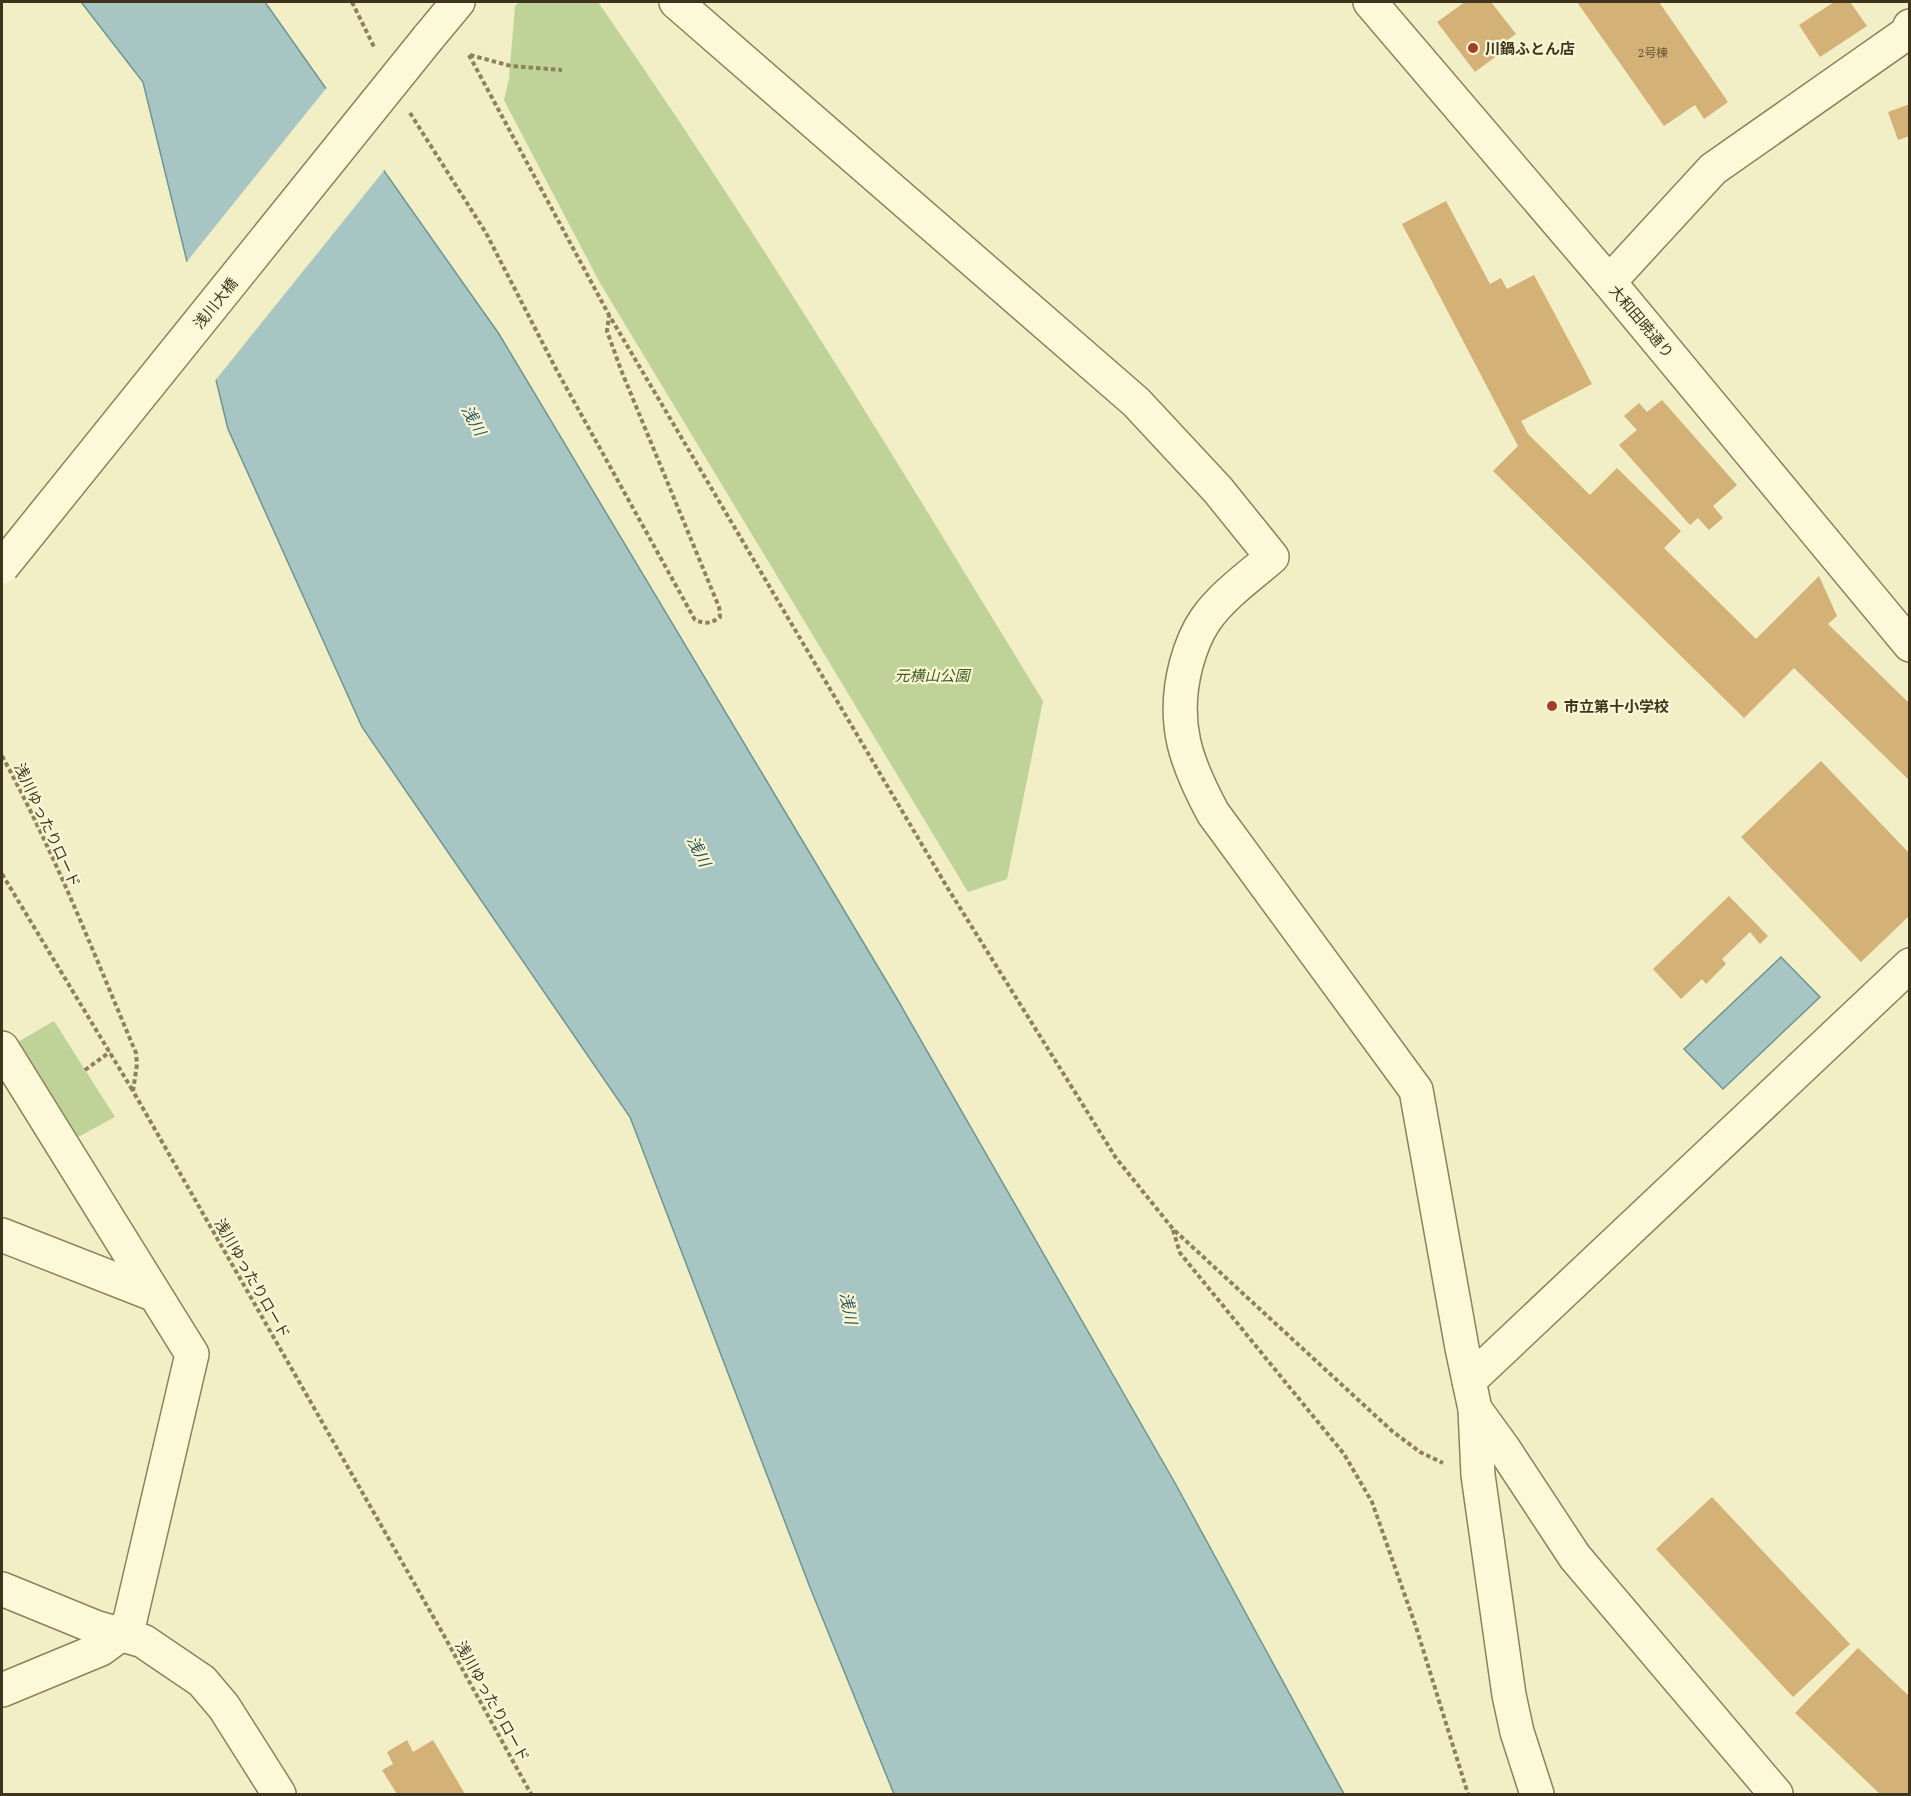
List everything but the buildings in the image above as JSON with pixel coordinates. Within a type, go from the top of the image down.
[{"type":"street","name":"浅川大橋","points":[[2,567],[458,2]]},
{"type":"street","points":[[676,2],[1136,402],[1218,490],[1272,557],[1228,594],[1205,620],[1191,648],[1182,680],[1179,726],[1195,780],[1213,813],[1416,1090],[1472,1395],[1478,1474],[1509,1695],[1517,1732],[1536,1794]]},
{"type":"street","name":"大和田暁通り","points":[[1370,2],[1609,282],[1910,645]]},
{"type":"street","points":[[1609,282],[1713,169],[1907,33],[1910,26]]},
{"type":"street","points":[[1472,1395],[1910,965]]},
{"type":"street","points":[[2,1048],[192,1354],[130,1620],[120,1635],[101,1649],[2,1690]]},
{"type":"street","points":[[2,1235],[155,1295]]},
{"type":"street","points":[[1472,1395],[1504,1449],[1575,1557],[1776,1794]]},
{"type":"street","points":[[2,1589],[120,1635],[143,1641],[202,1681],[224,1707],[279,1794]]},
{"type":"path","points":[[562,70],[511,66],[469,55],[609,315],[800,640],[1028,1018],[1116,1158],[1173,1229],[1392,1431],[1420,1452],[1446,1465],[1478,1474]]},
{"type":"path","points":[[419,129],[486,232],[556,369],[695,620],[711,623],[720,617],[719,607],[621,370],[607,331],[609,315]]},
{"type":"path","name":"浅川ゆったりロード","points":[[2,756],[20,789],[136,1053],[137,1064],[133,1091],[442,1632],[531,1794]]},
{"type":"path","points":[[2,874],[133,1091]]},
{"type":"path","points":[[84,1070],[110,1052]]},
{"type":"path","points":[[1173,1229],[1180,1253],[1344,1454],[1372,1502],[1416,1627],[1468,1794]]},
{"type":"green space","name":"元横山公園","points":[[519,2],[598,2],[770,261],[881,436],[1043,701],[1007,879],[968,892],[600,283],[504,100],[509,79],[515,6]]},
{"type":"green space","points":[[54,1021],[115,1117],[67,1143],[6,1049]]},
{"type":"water","name":"浅川","points":[[81,2],[265,2],[499,334],[896,997],[1175,1483],[1344,1794],[894,1794],[811,1590],[630,1117],[362,727],[228,429],[143,82]]},
{"type":"water","points":[[1781,957],[1820,997],[1723,1089],[1684,1049]]},
{"type":"pier","points":[[328,86],[386,168],[214,382],[185,264]]},
{"type":"place","name":"川鍋ふとん店","points":[[1473,48]]},
{"type":"place","name":"市立第十小学校","points":[[1552,706]]}]
